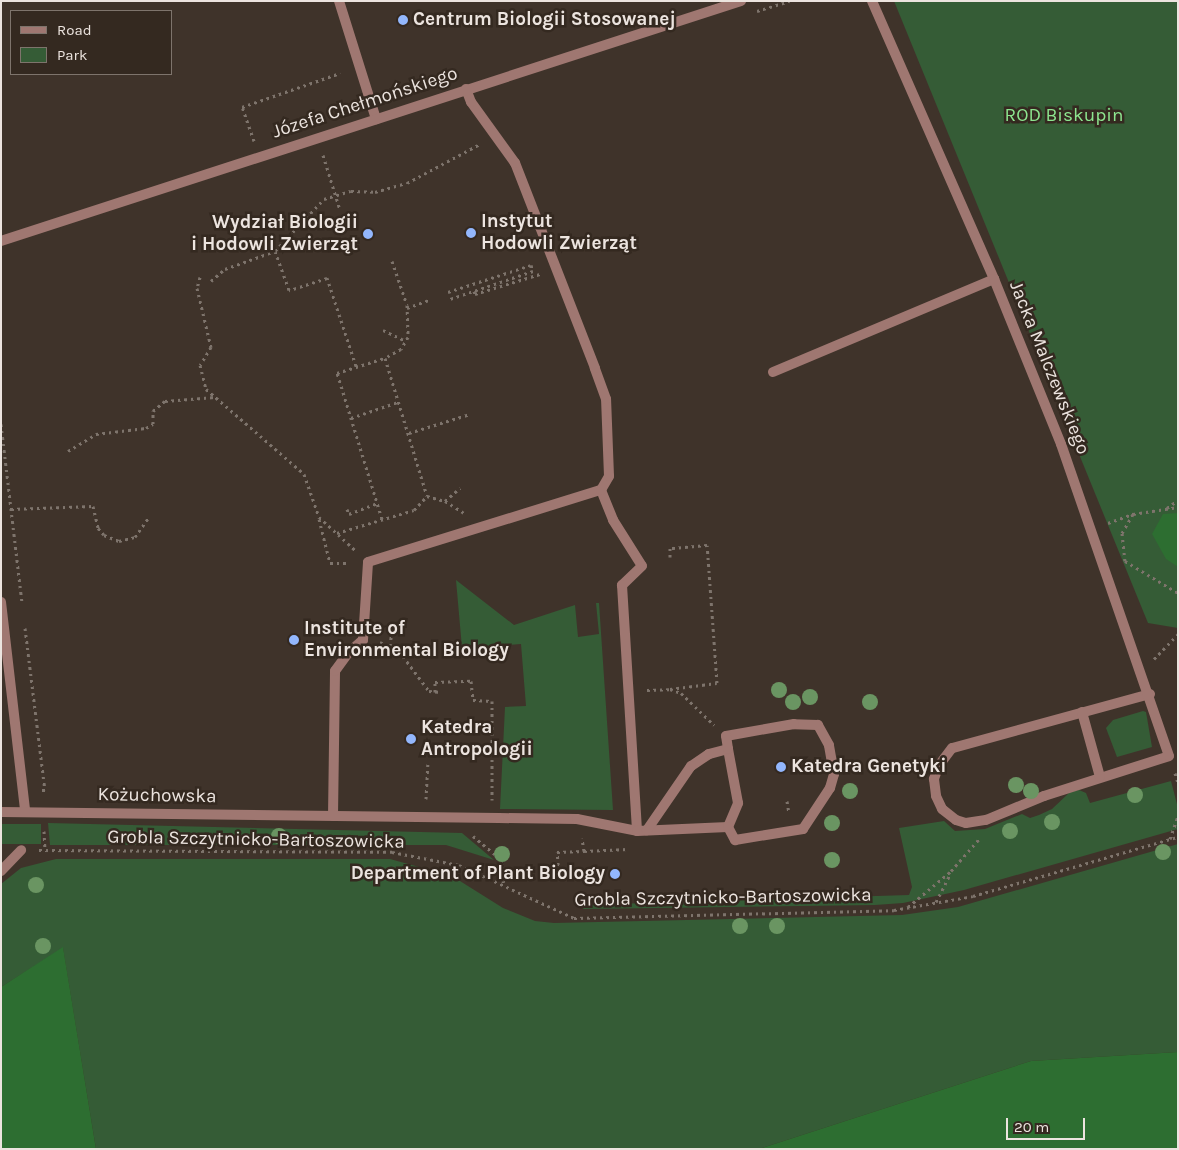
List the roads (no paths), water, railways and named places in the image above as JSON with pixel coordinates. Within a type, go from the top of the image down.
[{"type":"street","points":[[338,1],[376,119]]},
{"type":"street","name":"Józefa Chełmońskiego","points":[[1,241],[741,1]]},
{"type":"street","name":"Jacka Malczewskiego","points":[[872,1],[994,280],[1061,444],[1140,665],[1169,756],[1100,777]]},
{"type":"street","points":[[333,816],[335,670],[348,653],[363,640],[368,562],[601,490],[609,476],[606,399],[515,163],[471,102],[466,89]]},
{"type":"street","points":[[773,372],[994,280]]},
{"type":"street","points":[[601,490],[613,520],[642,566],[622,585],[628,691],[642,830]]},
{"type":"street","points":[[1,602],[25,811]]},
{"type":"street","points":[[1082,712],[1100,777],[986,820],[966,823],[956,820],[942,809],[936,796],[934,779],[952,748],[1082,712],[1150,694]]},
{"type":"street","points":[[794,724],[818,725],[829,744],[834,774],[830,788],[803,829],[735,840],[728,827],[738,803],[728,749],[726,736],[794,724]]},
{"type":"street","points":[[642,830],[691,766],[709,754],[728,749]]},
{"type":"street","name":"Kożuchowska","points":[[1,812],[577,819],[642,830],[669,832],[728,827]]},
{"type":"street","points":[[1,871],[21,850]]},
{"type":"place","name":"Centrum Biologii Stosowanej","points":[[403,20]]},
{"type":"place","name":"Instytut Hodowli Zwierząt","points":[[471,233]]},
{"type":"place","name":"Wydział Biologii i Hodowli Zwierząt","points":[[368,234]]},
{"type":"place","name":"Institute of Environmental Biology","points":[[294,640]]},
{"type":"place","name":"Katedra Antropologii","points":[[411,739]]},
{"type":"place","name":"Katedra Genetyki","points":[[781,767]]},
{"type":"place","name":"Department of Plant Biology","points":[[615,874]]},
{"type":"park label","name":"ROD Biskupin","points":[[1064,116]]}]
